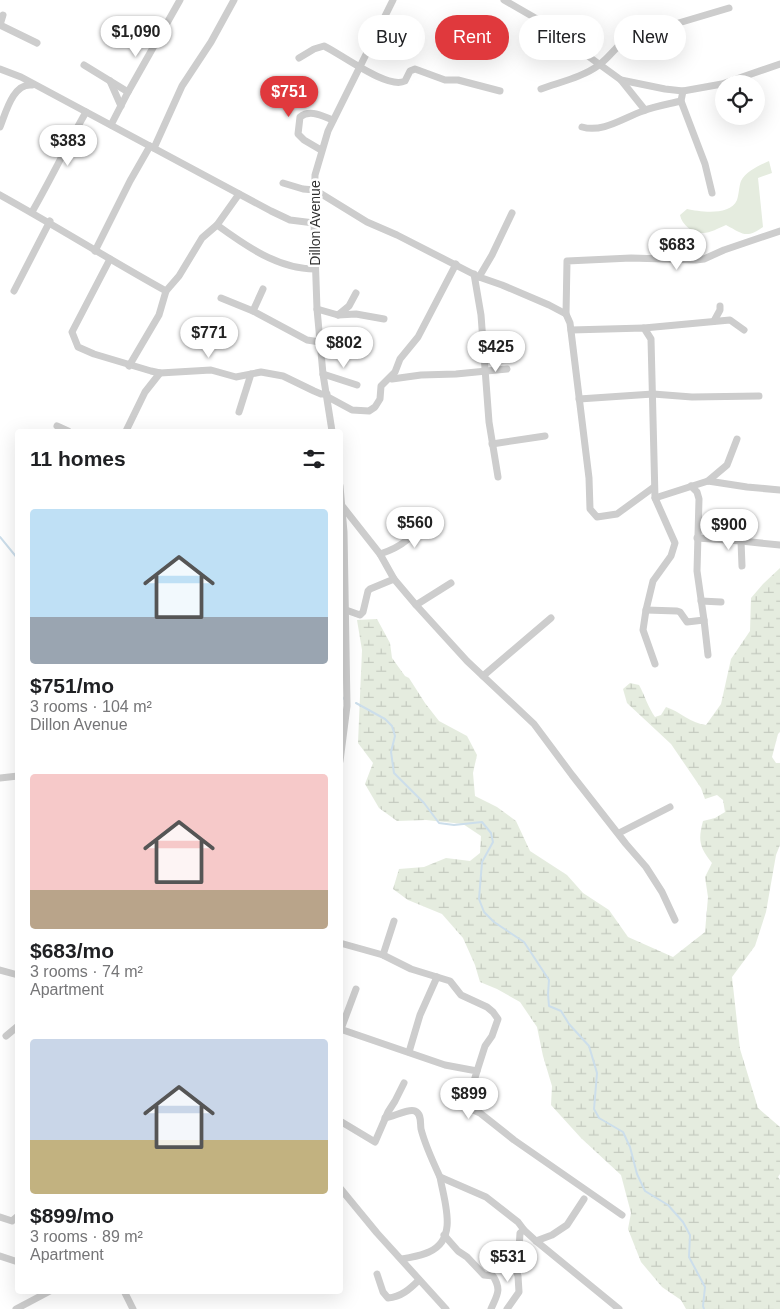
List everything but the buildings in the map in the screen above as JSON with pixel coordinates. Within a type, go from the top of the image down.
[{"type":"street","points":[[111,125],[180,0]]},
{"type":"street","points":[[95,251],[130,181],[152,147],[182,86],[211,42],[234,0]]},
{"type":"street","name":"Dillon Avenue","points":[[332,429],[317,309],[314,222],[315,175],[321,150],[333,120],[394,0]]},
{"type":"street","points":[[504,0],[537,19],[621,80],[645,110]]},
{"type":"street","points":[[541,89],[585,73],[600,64],[620,43],[628,38],[729,8]]},
{"type":"street","points":[[2,16],[0,25],[37,43]]},
{"type":"street","points":[[299,58],[314,49],[324,46],[359,68],[396,83],[406,81],[410,71],[415,70],[445,80],[458,80],[500,91]]},
{"type":"street","points":[[621,80],[683,91],[722,84],[780,64]]},
{"type":"street","points":[[84,65],[128,92]]},
{"type":"street","points":[[0,69],[35,85],[290,220],[314,222]]},
{"type":"street","points":[[109,80],[121,106]]},
{"type":"street","points":[[0,126],[18,89],[23,85],[35,85]]},
{"type":"street","points":[[683,91],[681,101],[705,164],[712,193]]},
{"type":"street","points":[[582,127],[590,130],[603,128],[645,110],[681,101]]},
{"type":"street","points":[[32,212],[47,186],[62,153],[86,112]]},
{"type":"street","points":[[321,150],[298,134],[300,117],[307,113],[312,113],[333,120]]},
{"type":"street","points":[[283,183],[314,190],[368,222],[397,234],[411,243],[476,275],[529,296],[566,314]]},
{"type":"street","points":[[129,366],[159,315],[166,291],[179,276],[202,238],[217,225],[239,194]]},
{"type":"street","points":[[0,195],[50,222],[95,251],[166,291]]},
{"type":"street","points":[[498,477],[492,444],[476,275],[492,255],[512,213]]},
{"type":"street","points":[[14,291],[50,222]]},
{"type":"street","points":[[217,225],[237,240],[270,259],[302,269],[315,269]]},
{"type":"street","points":[[654,487],[617,514],[597,517],[588,506],[588,478],[579,399],[570,323],[566,314],[566,261],[630,258],[704,259],[724,250],[780,231]]},
{"type":"street","points":[[110,259],[72,332],[78,347],[86,352],[111,358],[129,366],[160,373],[211,370],[236,377],[261,372],[277,375],[293,380],[321,394],[328,395],[352,410],[369,411],[380,399],[381,386],[395,372],[400,359],[418,337],[456,264]]},
{"type":"street","points":[[253,312],[263,289]]},
{"type":"street","points":[[338,315],[349,306],[356,293]]},
{"type":"street","points":[[221,298],[307,340],[320,342]]},
{"type":"street","points":[[714,321],[720,306]]},
{"type":"street","points":[[317,309],[338,315],[356,314],[384,319]]},
{"type":"street","points":[[571,330],[644,328],[730,320],[744,330]]},
{"type":"street","points":[[644,328],[651,339],[655,498],[675,543],[671,556],[653,581],[646,610],[643,630],[655,664]]},
{"type":"street","points":[[390,378],[507,369]]},
{"type":"street","points":[[127,429],[145,392],[160,373]]},
{"type":"street","points":[[239,412],[251,374]]},
{"type":"street","points":[[324,374],[357,385]]},
{"type":"street","points":[[579,399],[653,394],[692,397],[759,396]]},
{"type":"street","points":[[57,426],[64,429]]},
{"type":"street","points":[[492,444],[545,436]]},
{"type":"street","points":[[655,498],[708,481],[727,465],[737,439]]},
{"type":"street","points":[[708,481],[780,490]]},
{"type":"street","points":[[691,486],[697,492],[699,498],[697,572],[708,655]]},
{"type":"street","points":[[343,507],[380,554],[394,579],[416,606],[483,676],[534,724],[626,844],[646,866],[662,892],[675,920]]},
{"type":"street","points":[[343,507],[347,706],[343,737]]},
{"type":"street","points":[[380,554],[399,547],[414,536],[426,516]]},
{"type":"street","points":[[697,538],[780,546]]},
{"type":"street","points":[[741,541],[742,566]]},
{"type":"street","points":[[346,610],[360,615],[368,591],[394,579]]},
{"type":"street","points":[[416,606],[451,583]]},
{"type":"street","points":[[701,601],[721,602]]},
{"type":"street","points":[[646,610],[677,611],[680,612],[687,622],[704,620]]},
{"type":"street","points":[[483,676],[551,618]]},
{"type":"street","points":[[0,778],[15,776]]},
{"type":"street","points":[[618,833],[670,807]]},
{"type":"street","points":[[383,955],[394,921]]},
{"type":"street","points":[[343,944],[383,955],[411,969],[450,981],[461,995],[487,1007],[497,1016],[498,1019],[486,1046],[469,1098],[470,1108],[480,1113],[514,1140],[622,1215]]},
{"type":"street","points":[[0,970],[15,974]]},
{"type":"street","points":[[409,1052],[420,1015],[437,977]]},
{"type":"street","points":[[343,1024],[356,989]]},
{"type":"street","points":[[6,1036],[15,1028]]},
{"type":"street","points":[[343,1030],[445,1064],[477,1071]]},
{"type":"street","points":[[343,1123],[375,1142],[385,1118],[404,1083]]},
{"type":"street","points":[[385,1118],[414,1110],[420,1115],[424,1139],[440,1177],[448,1220],[448,1230],[440,1245],[432,1251],[402,1259]]},
{"type":"street","points":[[440,1177],[486,1198],[518,1222],[536,1241],[619,1309]]},
{"type":"street","points":[[343,1192],[446,1309]]},
{"type":"street","points":[[536,1241],[552,1235],[567,1225],[584,1199]]},
{"type":"street","points":[[0,1217],[12,1221],[15,1218]]},
{"type":"street","points":[[508,1309],[519,1292],[518,1276],[514,1263],[519,1249],[520,1233],[524,1230]]},
{"type":"street","points":[[444,1235],[484,1275],[493,1276],[498,1283],[498,1295],[492,1309]]},
{"type":"street","points":[[0,1256],[15,1260]]},
{"type":"street","points":[[377,1274],[383,1292],[388,1298],[402,1294],[419,1280]]},
{"type":"street","points":[[16,1309],[43,1294]]},
{"type":"street","points":[[126,1294],[133,1309]]},
{"type":"green space","points":[[769,161],[772,173],[758,178],[763,227],[748,234],[744,234],[726,225],[712,231],[699,233],[685,225],[680,215],[687,209],[715,212],[728,209],[737,200],[743,177]]},
{"type":"green space","points":[[780,568],[780,732],[772,757],[776,763],[780,763],[780,845],[776,855],[766,912],[755,946],[732,977],[740,1049],[758,1108],[780,1127],[780,1174],[778,1177],[780,1180],[780,1309],[686,1309],[681,1300],[662,1287],[641,1262],[628,1229],[631,1213],[621,1175],[581,1138],[551,1105],[552,1086],[537,1027],[520,1002],[480,982],[463,938],[442,914],[408,900],[393,889],[399,869],[424,867],[446,858],[470,861],[480,853],[481,836],[463,824],[426,820],[397,821],[379,808],[365,784],[373,763],[358,743],[362,650],[357,620],[377,619],[390,643],[392,658],[405,676],[409,678],[425,703],[439,721],[467,736],[477,755],[473,773],[475,796],[497,807],[516,821],[530,851],[567,875],[583,893],[609,910],[628,937],[673,957],[705,932],[708,897],[705,877],[712,863],[702,848],[700,833],[703,821],[715,818],[725,812],[723,800],[717,795],[705,799],[701,788],[671,744],[627,703],[623,689],[630,683],[639,685],[655,717],[661,715],[666,707],[706,725],[721,704],[731,659],[750,631],[751,598]]},
{"type":"waterway","points":[[0,537],[15,555]]},
{"type":"waterway","points":[[356,703],[385,719],[392,726],[395,736],[391,752],[394,773],[424,803],[439,823],[454,825],[482,822],[491,833],[493,842],[482,862],[479,899],[484,912],[494,922],[524,942],[549,980],[549,1006],[561,1011],[569,1024],[589,1046],[597,1073],[594,1109],[599,1118],[623,1132],[630,1147],[637,1174],[645,1191],[668,1205],[683,1222],[690,1235],[689,1257],[705,1287],[704,1309]]}]
